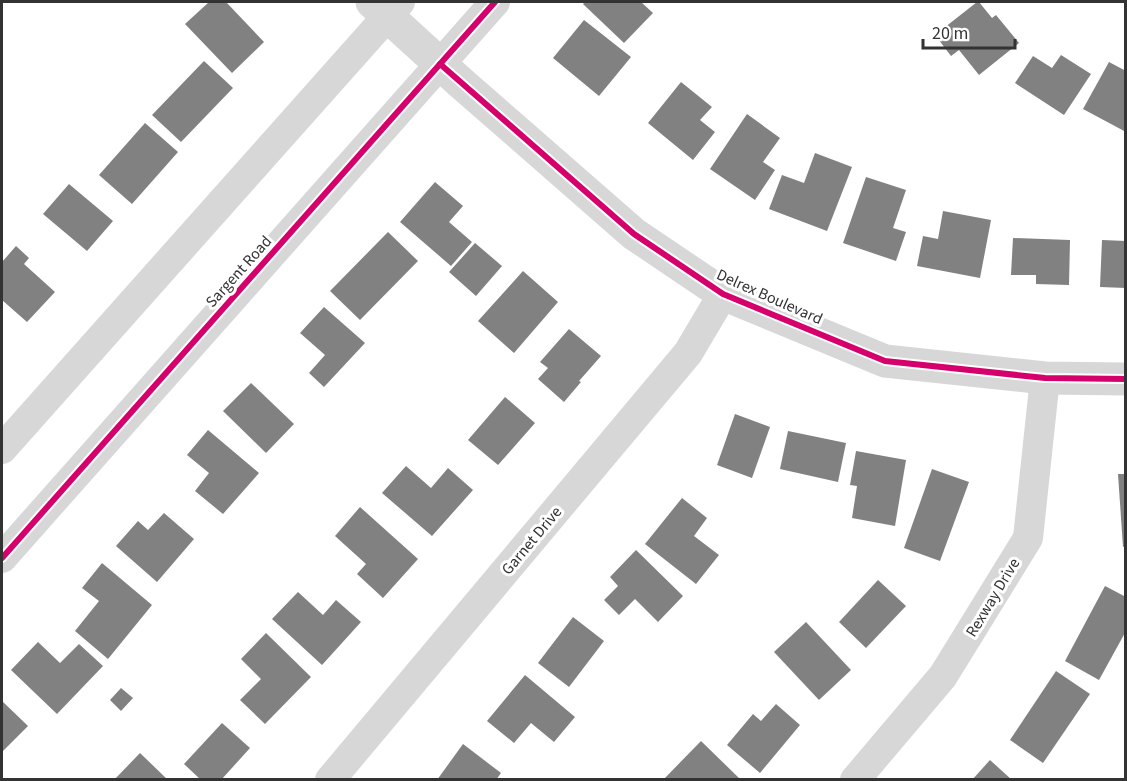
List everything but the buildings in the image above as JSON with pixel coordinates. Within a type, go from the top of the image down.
[{"type":"street","name":"Sargent Road","points":[[7,542],[495,2]]},
{"type":"street","name":"Delrex Boulevard","points":[[386,6],[440,64],[634,234],[723,294],[885,361],[1045,378],[1125,379]]},
{"type":"street","points":[[2,449],[386,6]]},
{"type":"street","name":"Garnet Drive","points":[[330,780],[688,352],[723,294]]},
{"type":"street","name":"Rexway Drive","points":[[855,780],[943,676],[1028,538],[1045,378]]},
{"type":"cycle path","points":[[2,558],[495,2]]},
{"type":"cycle path","points":[[440,64],[634,234],[723,294],[885,361],[1045,378],[1126,379]]}]
